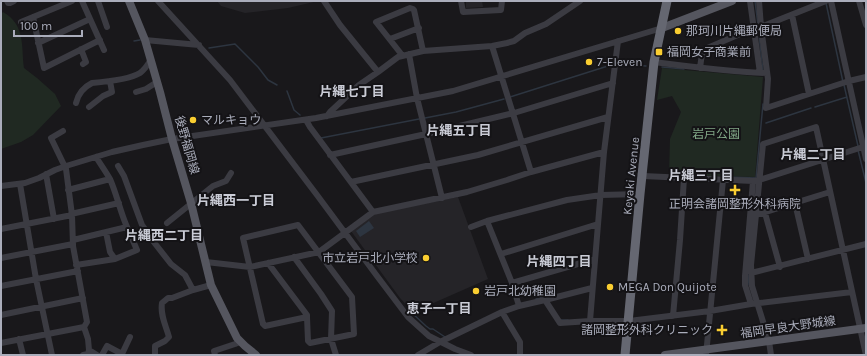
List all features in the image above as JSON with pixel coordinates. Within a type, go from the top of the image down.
[{"type":"highway","name":"Keyaki Avenue","points":[[625,355],[654,62],[662,28],[666,1]]},
{"type":"main road","name":"後野福岡線","points":[[129,1],[144,40],[157,82],[191,203],[211,285],[240,342],[256,355]]},
{"type":"main road","points":[[662,28],[732,1]]},
{"type":"main road","name":"福岡早良大野城線","points":[[665,355],[706,352],[769,341],[863,328]]},
{"type":"street","points":[[7,1],[10,3],[14,1]]},
{"type":"street","points":[[21,22],[72,1]]},
{"type":"street","points":[[82,1],[104,50]]},
{"type":"street","points":[[98,1],[107,27]]},
{"type":"street","points":[[158,1],[230,80],[408,317],[429,336],[471,355]]},
{"type":"street","points":[[324,1],[340,25],[378,72]]},
{"type":"street","points":[[461,1],[463,12],[502,10],[502,1]]},
{"type":"street","points":[[327,116],[359,85],[395,59],[406,54],[424,51],[492,46],[512,42],[525,33],[546,24],[580,1]]},
{"type":"street","points":[[750,1],[760,72]]},
{"type":"street","points":[[759,1],[761,27],[768,73],[766,108],[849,80],[866,76]]},
{"type":"street","points":[[700,68],[703,51],[705,49],[754,28],[761,27],[826,1]]},
{"type":"street","points":[[831,1],[865,147],[866,159]]},
{"type":"street","points":[[859,1],[866,25]]},
{"type":"street","points":[[424,51],[413,9],[410,8],[376,22],[390,39],[406,54],[442,198]]},
{"type":"street","points":[[792,15],[809,94]]},
{"type":"street","points":[[33,17],[44,68],[100,40]]},
{"type":"street","points":[[38,43],[90,19]]},
{"type":"street","points":[[390,39],[419,28]]},
{"type":"street","points":[[1,186],[20,184],[65,166],[112,152],[172,139],[306,120],[453,92],[662,28]]},
{"type":"street","points":[[144,40],[199,45]]},
{"type":"street","points":[[590,321],[604,152],[618,41]]},
{"type":"street","points":[[492,46],[514,113],[531,172]]},
{"type":"street","points":[[81,49],[86,62]]},
{"type":"street","points":[[76,103],[81,93],[89,84],[134,76],[139,74],[150,61]]},
{"type":"street","points":[[654,62],[700,68],[768,73]]},
{"type":"street","points":[[89,107],[103,96],[112,92],[110,81]]},
{"type":"street","points":[[136,92],[142,91],[157,82]]},
{"type":"street","points":[[330,155],[514,113],[613,83]]},
{"type":"street","points":[[350,182],[478,155],[608,117]]},
{"type":"street","points":[[306,120],[372,212]]},
{"type":"street","points":[[771,355],[769,341],[746,285],[745,276],[756,180],[763,144],[816,127],[852,292],[863,328],[866,355]]},
{"type":"street","points":[[63,131],[51,138],[65,166],[72,214],[73,242],[87,322],[84,327],[88,339],[89,350],[88,354],[84,355]]},
{"type":"street","points":[[643,176],[756,180],[865,147]]},
{"type":"street","points":[[206,262],[250,267],[319,252],[372,212],[442,198],[489,186],[531,172],[604,152]]},
{"type":"street","points":[[1,286],[36,279],[115,259],[137,250],[121,214],[119,203],[110,179],[96,157]]},
{"type":"street","points":[[118,166],[124,176],[142,225],[171,264],[184,275],[193,290]]},
{"type":"street","points":[[167,223],[213,186],[226,181],[231,173]]},
{"type":"street","points":[[46,174],[54,219]]},
{"type":"street","points":[[673,316],[684,178]]},
{"type":"street","points":[[68,190],[110,179]]},
{"type":"street","points":[[706,352],[723,180]]},
{"type":"street","points":[[754,304],[751,265],[756,215],[756,180]]},
{"type":"street","points":[[20,184],[36,279],[52,355]]},
{"type":"street","points":[[756,215],[830,192]]},
{"type":"street","points":[[471,227],[487,221],[567,200],[600,195],[640,194]]},
{"type":"street","points":[[1,230],[119,203]]},
{"type":"street","points":[[795,204],[808,259]]},
{"type":"street","points":[[765,213],[780,267]]},
{"type":"street","points":[[487,221],[512,283],[519,306]]},
{"type":"street","points":[[501,254],[598,224]]},
{"type":"street","points":[[268,263],[307,315],[308,342],[310,343],[354,334],[352,297],[298,225],[243,238],[263,324],[266,326],[307,318]]},
{"type":"street","points":[[1,258],[73,242],[127,227]]},
{"type":"street","points":[[106,232],[110,252],[115,259]]},
{"type":"street","points":[[751,273],[780,267],[866,244]]},
{"type":"street","points":[[294,257],[332,311],[331,339],[336,355]]},
{"type":"street","points":[[512,283],[595,259]]},
{"type":"street","points":[[155,355],[155,346],[166,341],[169,337],[162,315],[162,303],[168,298],[211,285]]},
{"type":"street","points":[[420,354],[440,342],[502,312],[519,306],[592,288]]},
{"type":"street","points":[[545,300],[560,322],[629,321],[852,292]]},
{"type":"street","points":[[1,315],[83,298]]},
{"type":"street","points":[[502,312],[520,342],[520,355]]},
{"type":"street","points":[[1,343],[84,327]]},
{"type":"street","points":[[102,355],[107,346],[122,354],[130,337]]},
{"type":"street","points":[[19,339],[22,355]]},
{"type":"street","points":[[215,355],[214,351],[240,342]]},
{"type":"street","points":[[89,350],[97,355]]},
{"type":"shaded area","points":[[217,1],[318,1],[288,8],[245,13],[221,6]]},
{"type":"shaded area","points":[[466,1],[482,1],[483,7],[466,8]]},
{"type":"shaded area","name":"市立岩戸北小学校","points":[[458,197],[488,279],[413,312],[400,298],[351,231],[373,214]]},
{"type":"shaded area","points":[[369,221],[374,228],[360,237],[356,231]]},
{"type":"green space","points":[[3,12],[16,23],[19,30],[24,68],[55,94],[61,106],[33,135],[21,142],[1,149],[1,14]]},
{"type":"green space","name":"岩戸公園","points":[[662,68],[763,77],[755,177],[669,175],[670,139],[681,112],[672,96],[657,100]]},
{"type":"waterway","points":[[755,1],[758,25]]},
{"type":"waterway","points":[[826,3],[843,82]]},
{"type":"waterway","points":[[759,35],[763,71]]},
{"type":"waterway","points":[[134,41],[140,40]]},
{"type":"waterway","points":[[209,48],[235,44],[258,67],[268,80],[277,85]]},
{"type":"waterway","points":[[618,64],[646,66]]},
{"type":"waterway","points":[[510,97],[611,65]]},
{"type":"waterway","points":[[662,67],[684,69]]},
{"type":"waterway","points":[[844,85],[858,146]]},
{"type":"waterway","points":[[287,91],[294,110],[300,115]]},
{"type":"waterway","points":[[815,107],[847,97]]},
{"type":"waterway","points":[[425,118],[456,112],[504,99]]},
{"type":"waterway","points":[[756,178],[763,104]]},
{"type":"waterway","points":[[766,123],[811,108]]},
{"type":"waterway","points":[[321,138],[419,119]]},
{"type":"waterway","points":[[858,150],[866,183]]},
{"type":"waterway","points":[[728,177],[756,178]]},
{"type":"waterway","points":[[748,275],[749,285]]},
{"type":"waterway","points":[[536,299],[546,296],[547,298]]},
{"type":"waterway","points":[[411,312],[430,329],[433,329],[445,337]]},
{"type":"waterway","points":[[560,320],[568,320]]},
{"type":"waterway","points":[[762,327],[765,339]]},
{"type":"place","name":"那珂川片縄郵便局","points":[[678,31]]},
{"type":"place","name":"福岡女子商業前","points":[[659,52]]},
{"type":"place","name":"7-Eleven","points":[[589,62]]},
{"type":"place","name":"マルキョウ","points":[[193,120]]},
{"type":"place","name":"正明会諸岡整形外科病院","points":[[735,190]]},
{"type":"place","name":"市立岩戸北小学校","points":[[426,258]]},
{"type":"place","name":"MEGA Don Quijote","points":[[610,287]]},
{"type":"place","name":"岩戸北幼稚園","points":[[476,291]]},
{"type":"place","name":"諸岡整形外科クリニック","points":[[722,330]]},
{"type":"district","name":"片縄七丁目","points":[[352,91]]},
{"type":"district","name":"片縄五丁目","points":[[459,130]]},
{"type":"district","name":"片縄二丁目","points":[[813,154]]},
{"type":"district","name":"片縄三丁目","points":[[701,175]]},
{"type":"district","name":"片縄西一丁目","points":[[236,200]]},
{"type":"district","name":"片縄西二丁目","points":[[164,235]]},
{"type":"district","name":"片縄四丁目","points":[[559,261]]},
{"type":"district","name":"恵子一丁目","points":[[439,308]]}]
